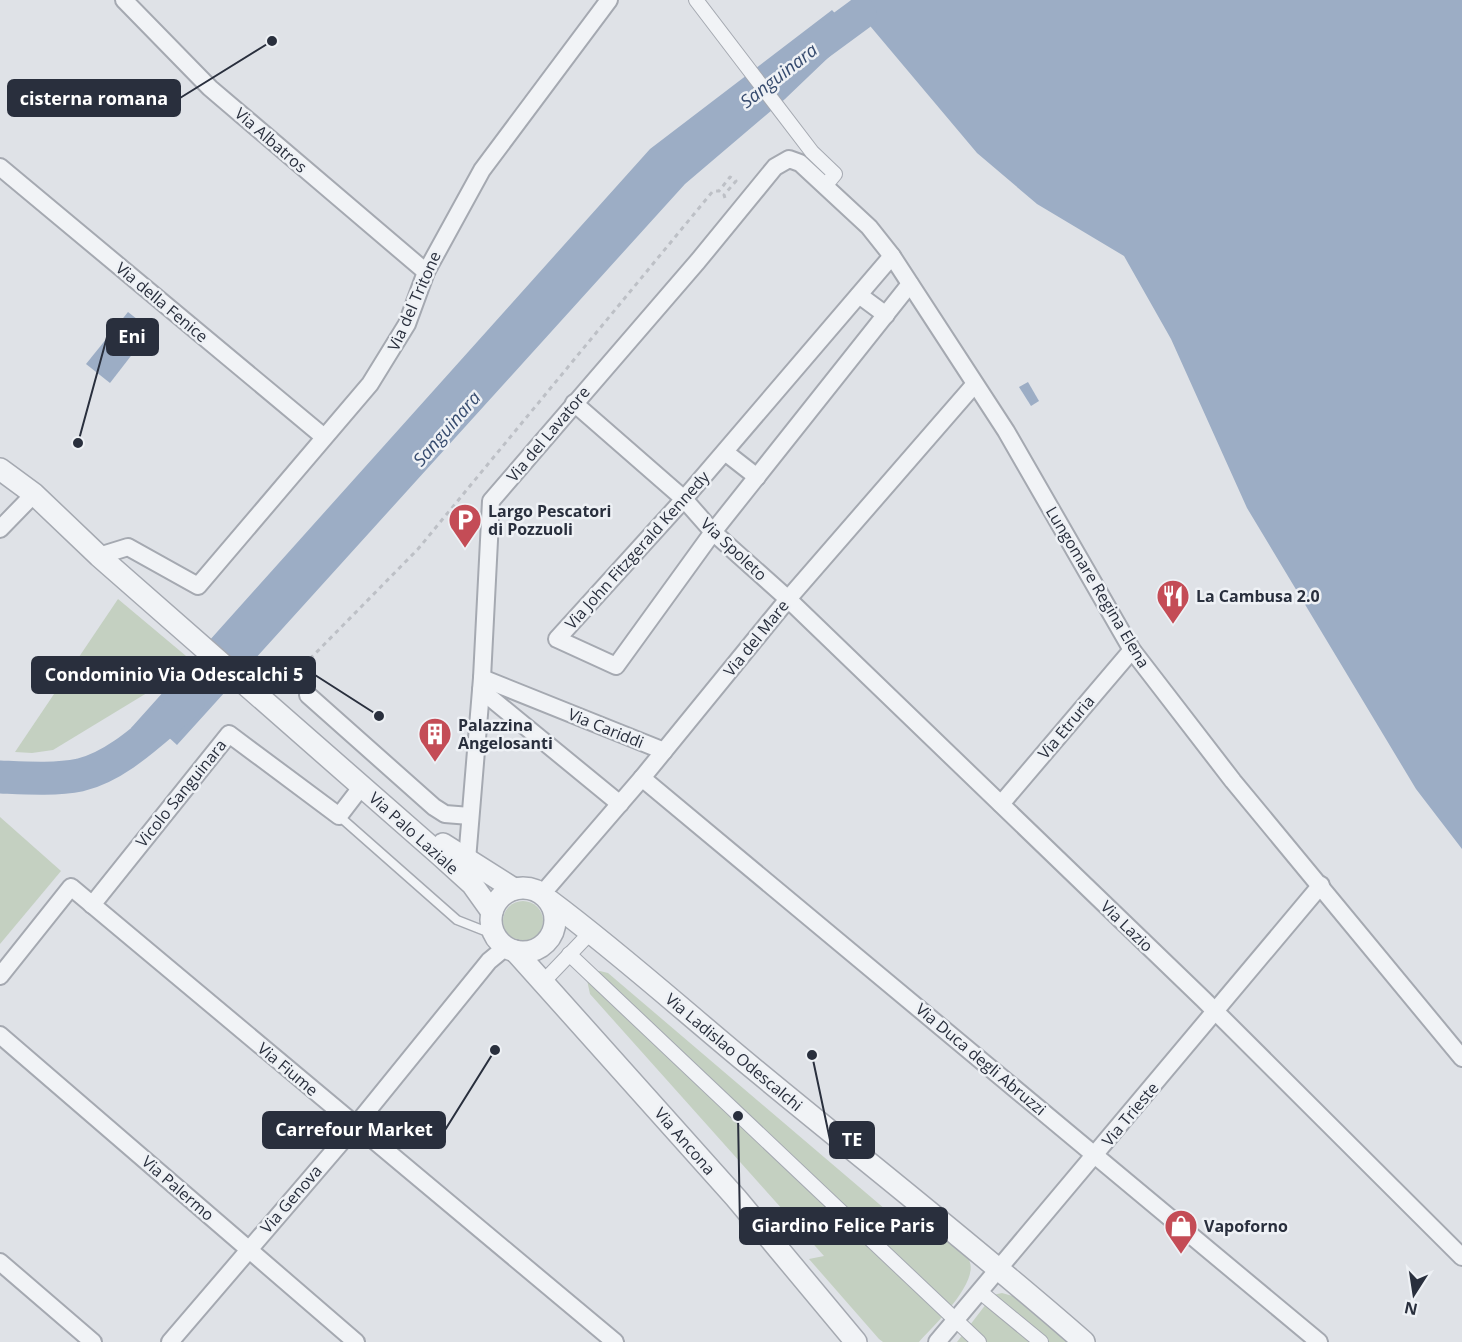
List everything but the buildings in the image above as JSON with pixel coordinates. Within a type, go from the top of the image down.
[{"type":"street","name":"Via Albatros","points":[[124,0],[210,88],[426,272]]},
{"type":"street","name":"Via del Tritone","points":[[99,556],[128,547],[198,586],[370,384],[393,351],[407,324],[426,272],[482,170],[609,0]]},
{"type":"street","points":[[696,0],[812,152],[835,174],[825,186]]},
{"type":"street","name":"Via del Lavatore","points":[[467,860],[481,684],[491,501],[775,167],[786,160],[800,163],[825,186]]},
{"type":"street","name":"Via della Fenice","points":[[0,167],[324,437]]},
{"type":"street","name":"Lungomare Regina Elena","points":[[825,186],[869,227],[892,256],[1006,431],[1132,650],[1233,781],[1462,1058]]},
{"type":"street","name":"Via John Fitzgerald Kennedy","points":[[892,256],[684,499],[557,639],[616,666],[713,532],[910,284]]},
{"type":"street","points":[[859,295],[886,315]]},
{"type":"street","name":"Via del Mare","points":[[546,898],[788,599],[974,385]]},
{"type":"street","name":"Via Spoleto","points":[[574,403],[684,499],[713,532],[788,599]]},
{"type":"street","points":[[725,452],[756,477]]},
{"type":"street","points":[[0,469],[34,494],[99,556],[362,786],[339,816]]},
{"type":"street","points":[[0,529],[34,494]]},
{"type":"street","name":"Via Lazio","points":[[788,599],[1216,1012],[1462,1257]]},
{"type":"street","name":"Via Etruria","points":[[1001,804],[1132,650]]},
{"type":"street","points":[[481,684],[620,804]]},
{"type":"street","name":"Via Cariddi","points":[[481,684],[664,751]]},
{"type":"street","points":[[308,695],[434,807],[445,814],[470,816]]},
{"type":"street","name":"Vicolo Sanguinara","points":[[92,905],[229,734],[339,816]]},
{"type":"street","name":"Via Duca degli Abruzzi","points":[[642,778],[1318,1342]]},
{"type":"street","name":"Via Palo Laziale","points":[[362,786],[467,860],[514,889]]},
{"type":"street","name":"Via Palo Laziale","points":[[362,786],[472,884],[492,912]]},
{"type":"street","name":"Via Trieste","points":[[937,1342],[1321,885]]},
{"type":"street","name":"Via Fiume","points":[[0,976],[71,887],[615,1342]]},
{"type":"street","points":[[514,889],[532,889],[546,898],[555,921],[549,939],[532,951],[505,944],[492,926],[492,912],[498,900],[514,889]]},
{"type":"street","name":"Via Ladislao Odescalchi","points":[[546,898],[591,932],[753,1069],[1000,1268],[1084,1342]]},
{"type":"street","points":[[544,981],[591,932]]},
{"type":"street","name":"Via Ancona","points":[[505,944],[544,981],[736,1198],[855,1340]]},
{"type":"street","name":"Via Genova","points":[[170,1342],[248,1248],[356,1125],[505,944]]},
{"type":"street","points":[[569,954],[979,1342]]},
{"type":"street","name":"Via Palermo","points":[[0,1035],[356,1342]]},
{"type":"street","points":[[0,1262],[93,1342]]},
{"type":"street","points":[[984,1295],[1041,1342]]},
{"type":"lane","points":[[339,816],[457,920],[505,944]]},
{"type":"path","points":[[308,695],[298,680],[297,675],[301,668],[418,549],[644,273],[713,191],[719,191],[730,177],[736,181],[724,195],[726,202],[738,213]]},
{"type":"green space","points":[[118,599],[192,661],[160,685],[53,750],[32,753],[15,752]]},
{"type":"green space","points":[[0,817],[61,871],[0,944]]},
{"type":"green space","points":[[523,901],[531,902],[537,907],[542,913],[542,929],[537,935],[531,940],[523,941],[515,940],[509,935],[504,929],[503,921],[504,913],[509,907],[515,902]]},
{"type":"green space","points":[[593,972],[608,973],[926,1244],[944,1239],[967,1257],[971,1266],[963,1289],[945,1314],[919,1342],[883,1342],[879,1339],[809,1259],[824,1256],[590,994],[587,980]]},
{"type":"green space","points":[[1002,1293],[1016,1297],[1068,1342],[957,1342],[993,1295]]},
{"type":"water","points":[[852,0],[1462,0],[1462,849],[1416,789],[1247,508],[1171,339],[1124,256],[1037,204],[977,153],[860,14]]},
{"type":"water","points":[[832,10],[853,34],[785,99],[685,184],[177,745],[164,733],[131,728],[650,149]]},
{"type":"water","points":[[128,312],[151,330],[110,383],[86,364]]},
{"type":"water","points":[[1028,382],[1039,401],[1031,406],[1019,387]]},
{"type":"waterway","name":"Sanguinara","points":[[811,50],[860,14]]},
{"type":"waterway","name":"Sanguinara","points":[[0,777],[60,778],[95,770],[110,763],[137,744],[188,702]]},
{"type":"place","name":"cisterna romana","points":[[272,41]]},
{"type":"place","name":"Eni","points":[[78,443]]},
{"type":"place","name":"Largo Pescatori di Pozzuoli","points":[[465,549]]},
{"type":"place","name":"La Cambusa 2.0","points":[[1173,625]]},
{"type":"place","name":"Condominio Via Odescalchi 5","points":[[379,716]]},
{"type":"place","name":"Palazzina Angelosanti","points":[[435,763]]},
{"type":"place","name":"Carrefour Market","points":[[495,1050]]},
{"type":"place","name":"TE","points":[[812,1055]]},
{"type":"place","name":"Giardino Felice Paris","points":[[738,1116]]},
{"type":"place","name":"Vapoforno","points":[[1181,1255]]}]
